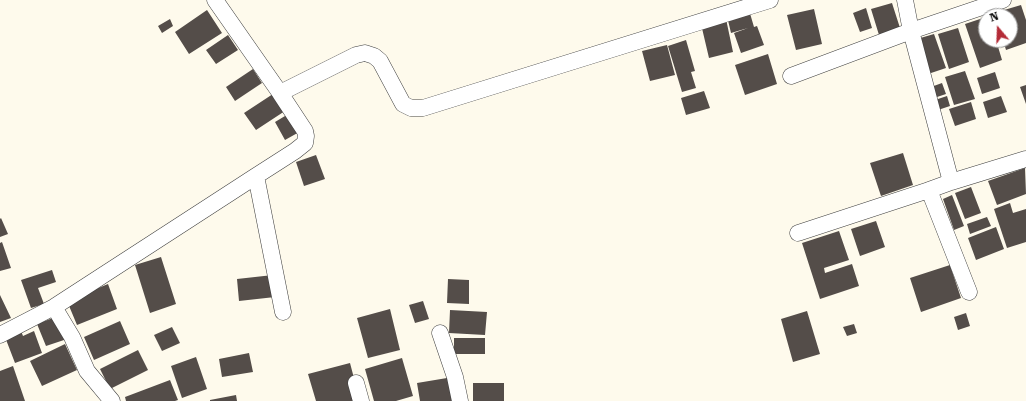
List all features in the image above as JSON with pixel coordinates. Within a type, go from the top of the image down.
[{"type":"street","points":[[0,336],[54,307],[295,151],[304,143],[306,136],[305,131],[215,0]]},
{"type":"street","points":[[280,93],[356,55],[365,53],[374,56],[380,61],[403,104],[411,108],[423,108],[770,0]]},
{"type":"street","points":[[905,0],[911,31],[951,182]]},
{"type":"street","points":[[791,76],[911,31],[1002,0]]},
{"type":"street","points":[[798,233],[951,182],[1026,159]]},
{"type":"street","points":[[256,176],[282,312]]},
{"type":"street","points":[[929,190],[968,292]]},
{"type":"street","points":[[54,307],[72,338],[87,371],[112,401]]},
{"type":"street","points":[[440,333],[455,377],[460,401]]},
{"type":"street","points":[[356,383],[361,401]]},
{"type":"building","points":[[892,3],[900,28],[879,35],[871,9]]},
{"type":"building","points":[[1021,5],[1026,20],[1026,43],[1018,46],[1018,8],[1011,8]]},
{"type":"building","points":[[866,8],[872,28],[860,32],[853,13]]},
{"type":"building","points":[[814,9],[822,44],[796,50],[787,15]]},
{"type":"building","points":[[207,10],[222,33],[189,54],[175,32]]},
{"type":"building","points":[[749,10],[754,27],[757,26],[764,45],[741,53],[734,33],[748,28],[731,33],[727,16]]},
{"type":"building","points":[[170,19],[173,26],[162,33],[158,26]]},
{"type":"building","points":[[726,19],[733,52],[709,58],[701,24]]},
{"type":"building","points":[[978,20],[978,48],[998,48],[1002,60],[980,68],[965,24]]},
{"type":"building","points":[[958,28],[969,62],[949,69],[938,34]]},
{"type":"building","points":[[934,34],[946,68],[928,74],[917,39]]},
{"type":"building","points":[[228,35],[238,50],[216,64],[206,50]]},
{"type":"building","points":[[686,40],[695,71],[691,72],[696,88],[682,92],[668,46]]},
{"type":"building","points":[[667,45],[675,75],[650,81],[642,51]]},
{"type":"building","points":[[768,54],[777,84],[745,95],[735,65]]},
{"type":"building","points":[[253,69],[262,83],[235,101],[226,87]]},
{"type":"building","points":[[965,71],[975,99],[954,105],[945,77]]},
{"type":"building","points":[[995,72],[1000,88],[982,94],[977,78]]},
{"type":"building","points":[[942,83],[946,94],[934,98],[931,87]]},
{"type":"building","points":[[1026,85],[1026,104],[1020,87]]},
{"type":"building","points":[[704,91],[710,108],[686,115],[681,98]]},
{"type":"building","points":[[276,92],[288,109],[256,130],[244,113]]},
{"type":"building","points":[[947,96],[950,106],[938,110],[935,100]]},
{"type":"building","points":[[1001,96],[1007,112],[988,118],[983,102]]},
{"type":"building","points":[[971,102],[976,119],[955,126],[949,109]]},
{"type":"building","points":[[290,113],[301,131],[285,140],[275,122]]},
{"type":"building","points":[[903,153],[913,185],[881,196],[870,163]]},
{"type":"building","points":[[316,155],[325,179],[304,186],[296,162]]},
{"type":"building","points":[[1025,168],[1026,194],[997,205],[988,181]]},
{"type":"building","points":[[971,187],[981,213],[965,219],[955,193]]},
{"type":"building","points":[[952,195],[964,226],[954,230],[943,199]]},
{"type":"building","points":[[1010,203],[1013,213],[1026,209],[1026,242],[1007,248],[994,209]]},
{"type":"building","points":[[987,217],[991,226],[970,234],[967,224]]},
{"type":"building","points":[[1,218],[8,234],[0,237],[0,219]]},
{"type":"building","points":[[876,221],[885,247],[860,256],[851,229]]},
{"type":"building","points":[[996,227],[1004,249],[976,260],[968,238]]},
{"type":"building","points":[[839,231],[849,260],[824,268],[825,273],[852,264],[859,286],[820,299],[802,243]]},
{"type":"building","points":[[2,242],[11,268],[0,271],[0,243]]},
{"type":"building","points":[[161,257],[176,304],[150,313],[135,265]]},
{"type":"building","points":[[950,265],[961,298],[921,312],[910,278]]},
{"type":"building","points":[[52,270],[56,282],[38,288],[44,304],[31,308],[21,280]]},
{"type":"building","points":[[273,275],[275,297],[239,301],[237,279]]},
{"type":"building","points":[[448,279],[469,280],[469,304],[447,303]]},
{"type":"building","points":[[108,284],[117,309],[77,325],[67,301]]},
{"type":"building","points":[[0,295],[11,318],[0,322]]},
{"type":"building","points":[[423,301],[429,319],[415,323],[409,305]]},
{"type":"building","points":[[390,309],[400,350],[368,358],[357,318]]},
{"type":"building","points":[[450,310],[487,312],[485,335],[449,333]]},
{"type":"building","points":[[807,311],[820,354],[793,362],[781,319]]},
{"type":"building","points":[[966,313],[970,326],[958,330],[954,317]]},
{"type":"building","points":[[58,316],[67,339],[46,346],[37,324]]},
{"type":"building","points":[[120,321],[130,344],[94,360],[84,337]]},
{"type":"building","points":[[854,324],[857,333],[847,336],[843,327]]},
{"type":"building","points":[[172,327],[180,343],[162,351],[154,335]]},
{"type":"building","points":[[21,331],[23,336],[34,331],[42,353],[15,363],[5,337]]},
{"type":"building","points":[[454,338],[485,338],[485,354],[454,354]]},
{"type":"building","points":[[65,344],[77,370],[42,386],[30,361]]},
{"type":"building","points":[[138,350],[148,370],[110,389],[100,369]]},
{"type":"building","points":[[249,353],[253,372],[222,377],[219,359]]},
{"type":"building","points":[[196,357],[207,389],[182,398],[171,366]]},
{"type":"building","points":[[402,358],[413,396],[396,401],[374,401],[365,369]]},
{"type":"building","points":[[350,363],[360,401],[316,401],[308,374]]},
{"type":"building","points":[[13,366],[25,401],[0,401],[0,371]]},
{"type":"building","points":[[453,377],[457,401],[420,401],[417,383]]},
{"type":"building","points":[[170,380],[178,400],[126,401],[125,397]]},
{"type":"building","points":[[473,383],[504,383],[504,401],[473,401]]},
{"type":"building","points":[[236,395],[237,401],[210,401],[210,400]]}]
